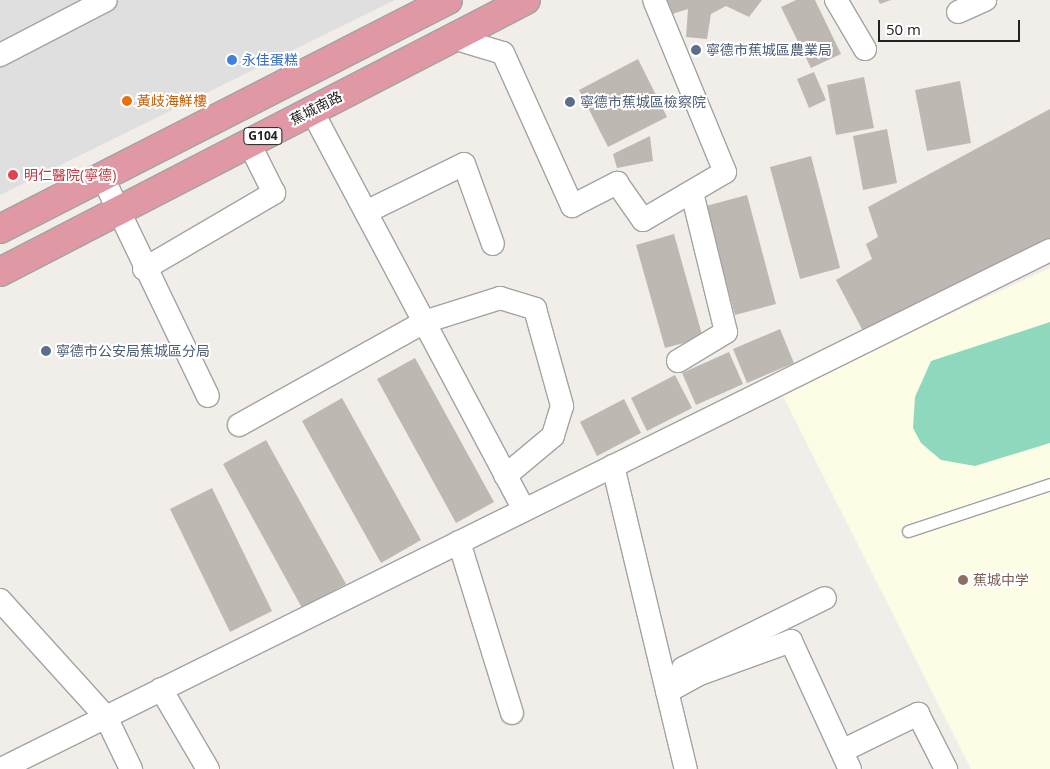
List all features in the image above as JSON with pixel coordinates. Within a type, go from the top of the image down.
[{"type":"highway","name":"蕉城南路","points":[[0,272],[526,0]]},
{"type":"highway","name":"G104","points":[[0,229],[432,3]]},
{"type":"street","points":[[0,55],[106,0]]},
{"type":"street","points":[[452,38],[503,53],[572,206],[617,183],[643,220],[725,172],[654,0]]},
{"type":"street","points":[[836,0],[865,48]]},
{"type":"street","points":[[958,12],[986,0]]},
{"type":"street","points":[[312,111],[524,510]]},
{"type":"street","points":[[144,268],[274,193],[249,143]]},
{"type":"street","points":[[366,212],[464,164],[493,244]]},
{"type":"street","points":[[102,176],[144,268],[208,396]]},
{"type":"street","points":[[678,361],[726,332],[692,192]]},
{"type":"street","points":[[1,769],[1050,250]]},
{"type":"street","points":[[239,425],[424,322],[500,298],[534,309],[562,406],[554,436],[505,476]]},
{"type":"street","points":[[613,466],[686,769]]},
{"type":"street","points":[[459,542],[512,713]]},
{"type":"street","points":[[666,684],[824,598]]},
{"type":"street","points":[[0,600],[106,717],[131,769]]},
{"type":"street","points":[[666,684],[700,674],[791,641],[846,760],[918,714],[946,769]]},
{"type":"street","points":[[162,689],[208,769]]},
{"type":"lane","points":[[908,531],[1050,484]]},
{"type":"shaded area","points":[[0,0],[395,0],[0,195]]},
{"type":"shaded area","name":"蕉城中学","points":[[1050,268],[1050,769],[971,769],[781,392]]},
{"type":"green space","points":[[1050,322],[1050,443],[975,466],[941,460],[921,443],[913,428],[915,397],[931,361]]},
{"type":"building","points":[[661,0],[762,0],[749,17],[726,6],[711,14],[707,39],[686,37],[688,9],[669,15]]},
{"type":"building","points":[[796,0],[815,0],[841,54],[811,68],[781,7]]},
{"type":"building","points":[[878,0],[891,0],[880,4]]},
{"type":"building","points":[[638,59],[667,117],[608,147],[579,90]]},
{"type":"building","points":[[814,72],[826,100],[809,108],[797,79]]},
{"type":"building","points":[[864,77],[874,128],[836,135],[827,85]]},
{"type":"building","points":[[960,81],[971,143],[927,151],[915,90]]},
{"type":"building","points":[[1050,109],[1050,238],[863,331],[836,280],[872,259],[866,244],[878,237],[868,207]]},
{"type":"building","points":[[887,129],[897,183],[863,190],[853,136]]},
{"type":"building","points":[[650,136],[653,161],[617,168],[613,154]]},
{"type":"building","points":[[811,156],[840,268],[800,279],[770,167]]},
{"type":"building","points":[[747,195],[776,304],[735,315],[706,206]]},
{"type":"building","points":[[674,234],[703,338],[665,348],[636,245]]},
{"type":"building","points":[[780,329],[794,363],[747,383],[733,349]]},
{"type":"building","points":[[729,352],[743,384],[696,405],[682,373]]},
{"type":"building","points":[[415,358],[494,502],[456,523],[377,379]]},
{"type":"building","points":[[675,375],[692,408],[647,431],[631,398]]},
{"type":"building","points":[[342,398],[421,540],[381,563],[302,421]]},
{"type":"building","points":[[624,399],[641,433],[597,456],[580,422]]},
{"type":"building","points":[[266,440],[346,584],[302,608],[223,464]]},
{"type":"building","points":[[212,488],[272,611],[230,632],[170,509]]},
{"type":"place","name":"寧德市蕉城區農業局","points":[[696,50]]},
{"type":"place","name":"永佳蛋糕","points":[[232,60]]},
{"type":"place","name":"黃歧海鮮樓","points":[[127,101]]},
{"type":"place","name":"寧德市蕉城區檢察院","points":[[570,102]]},
{"type":"place","name":"明仁醫院(寧德)","points":[[13,175]]},
{"type":"place","name":"寧德市公安局蕉城區分局","points":[[46,351]]},
{"type":"place","name":"蕉城中学","points":[[963,580]]}]
